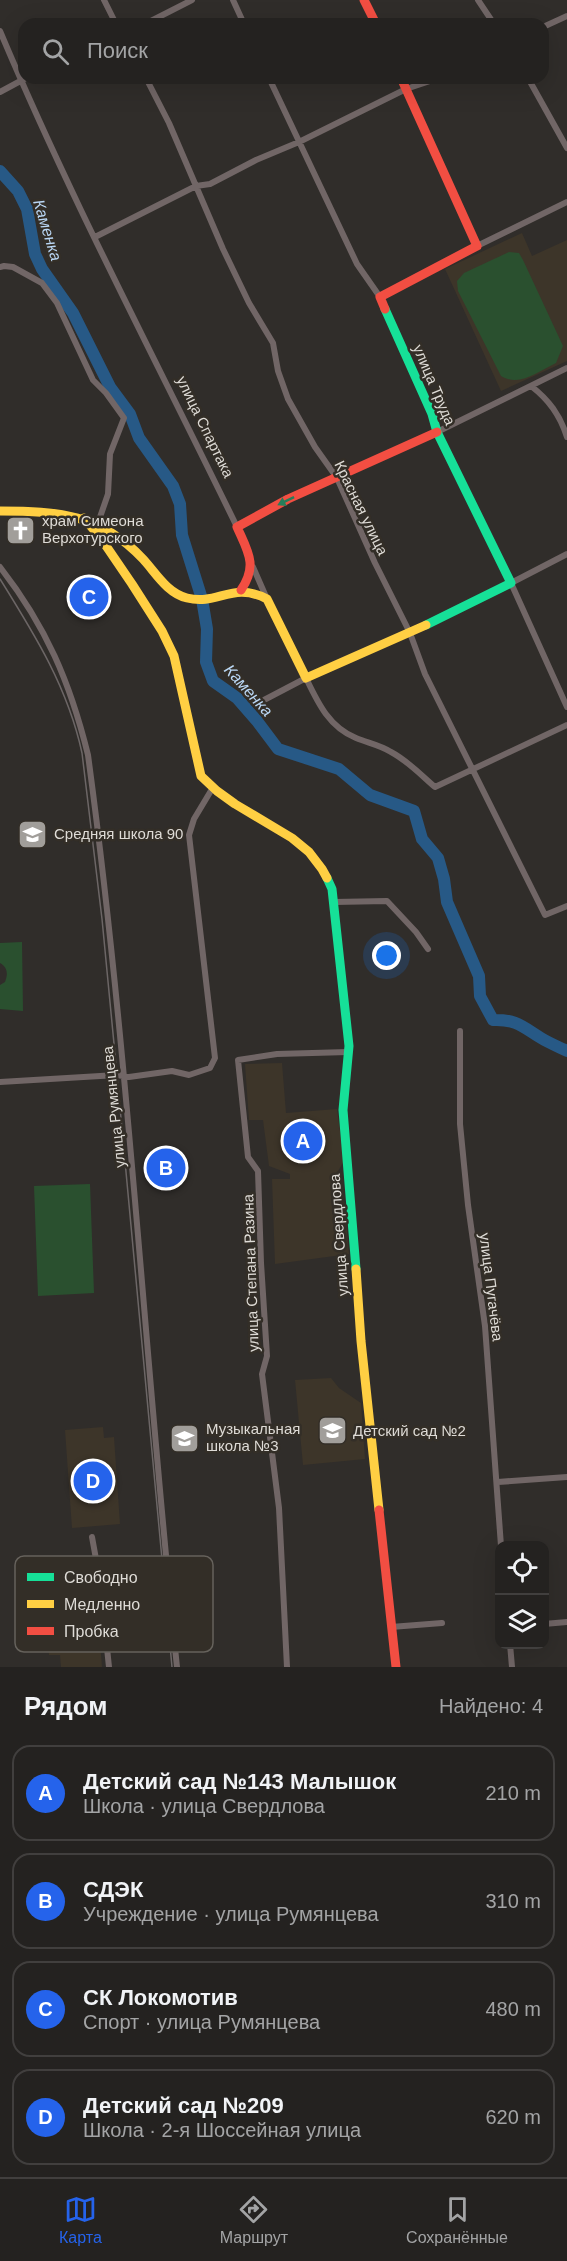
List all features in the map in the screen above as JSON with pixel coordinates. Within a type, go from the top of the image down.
[{"type":"street","points":[[104,0],[113,18]]},
{"type":"street","points":[[157,18],[192,0]]},
{"type":"street","points":[[232,0],[241,18]]},
{"type":"street","points":[[364,0],[373,18]]},
{"type":"street","points":[[478,0],[490,18]]},
{"type":"street","points":[[549,24],[567,16]]},
{"type":"street","name":"улица Спартака","points":[[0,31],[18,69]]},
{"type":"street","points":[[0,92],[18,82]]},
{"type":"street","name":"улица Спартака","points":[[25,84],[95,237],[237,527],[267,599],[319,706],[339,729],[355,738],[391,751],[435,787],[474,769]]},
{"type":"street","name":"Красная улица","points":[[149,84],[169,123],[249,303],[273,343],[278,371],[288,399],[315,447],[337,478],[375,563],[410,633],[424,674],[474,769],[545,915],[567,906]]},
{"type":"street","name":"улица Труда","points":[[272,84],[357,264],[380,297],[432,414],[437,432],[511,583],[567,707]]},
{"type":"street","points":[[404,84],[477,246]]},
{"type":"street","points":[[95,237],[196,186],[210,184],[406,88],[419,84]]},
{"type":"street","points":[[531,84],[567,148]]},
{"type":"street","points":[[380,297],[567,202]]},
{"type":"street","points":[[0,267],[13,267],[42,283],[57,303],[93,380],[106,393],[124,418],[110,454],[108,494],[98,523]]},
{"type":"street","points":[[237,527],[288,499],[437,432],[567,368]]},
{"type":"street","points":[[531,386],[546,398],[558,414],[567,437]]},
{"type":"street","points":[[0,511],[53,511],[98,523],[119,536],[178,595],[189,599],[213,597],[241,590],[260,594],[267,599]]},
{"type":"street","points":[[0,1082],[129,1077],[172,1071],[189,1075],[210,1068],[215,1058],[189,835],[194,819],[212,789],[201,776],[196,760],[174,656],[162,631],[132,584],[84,518]]},
{"type":"street","points":[[264,700],[306,678],[410,633],[567,554]]},
{"type":"street","name":"улица Румянцева","points":[[0,567],[24,597],[55,655],[82,730],[88,755],[123,1076],[167,1556]]},
{"type":"street","points":[[241,590],[253,567]]},
{"type":"street","points":[[474,769],[567,725]]},
{"type":"street","name":"улица Свердлова","points":[[212,789],[301,844],[317,859],[327,874],[334,902],[348,1052],[344,1110],[361,1341],[396,1667]]},
{"type":"street","points":[[334,902],[387,901],[429,949]]},
{"type":"street","name":"улица Пугачёва","points":[[460,1031],[460,1124],[468,1205],[485,1326],[501,1541]]},
{"type":"street","name":"улица Степана Разина","points":[[287,1667],[279,1508],[262,1374],[267,1356],[258,1171],[248,1157],[238,1060],[277,1054],[348,1052]]},
{"type":"street","points":[[498,1482],[567,1477]]},
{"type":"street","points":[[92,1537],[95,1556]]},
{"type":"street","points":[[549,1624],[567,1622]]},
{"type":"street","points":[[391,1627],[442,1623]]},
{"type":"street","points":[[510,1649],[512,1667]]},
{"type":"street","points":[[107,1652],[109,1667]]},
{"type":"street","name":"улица Румянцева","points":[[176,1652],[177,1667]]},
{"type":"shaded area","points":[[522,233],[532,256],[567,240],[567,361],[501,391],[445,269]]},
{"type":"shaded area","points":[[282,1063],[286,1113],[337,1109],[344,1161],[334,1178],[342,1178],[349,1254],[275,1264],[272,1179],[290,1179],[290,1174],[269,1166],[263,1120],[249,1120],[245,1064]]},
{"type":"shaded area","name":"Детский сад №2","points":[[331,1378],[339,1388],[361,1403],[365,1459],[303,1465],[295,1380]]},
{"type":"shaded area","points":[[103,1427],[104,1438],[114,1437],[120,1524],[72,1528],[65,1430]]},
{"type":"shaded area","points":[[49,1652],[101,1652],[102,1667],[61,1667],[60,1655],[49,1655]]},
{"type":"green space","points":[[509,252],[519,253],[563,346],[556,363],[528,377],[515,380],[501,376],[458,291],[457,281],[464,273]]},
{"type":"green space","points":[[22,942],[23,1011],[0,1009],[0,985],[5,982],[7,974],[5,967],[0,963],[0,943]]},
{"type":"green space","points":[[90,1184],[94,1293],[38,1296],[34,1186]]},
{"type":"waterway","name":"Каменка","points":[[0,171],[18,191],[27,209],[35,254],[42,269],[73,313],[110,387],[130,414],[139,438],[173,486],[180,504],[182,535],[202,599],[207,629],[206,662],[213,681],[237,698],[278,749],[339,769],[370,795],[414,811],[422,839],[438,858],[447,902],[479,976],[480,996],[493,1020],[519,1024],[567,1051]]},
{"type":"tram line","points":[[0,579],[38,642],[59,684],[76,729],[82,753],[102,919],[162,1556]]},
{"type":"tram line","points":[[171,1652],[172,1667]]},
{"type":"traffic: fast","points":[[385,309],[432,414],[437,432],[511,583],[426,625]]},
{"type":"traffic: fast","points":[[327,878],[332,889],[349,1046],[343,1110],[356,1269]]},
{"type":"traffic: slow","points":[[0,511],[60,514],[95,524],[127,544],[168,587],[187,598],[208,599],[244,592],[267,599],[306,678],[426,625]]},
{"type":"traffic: slow","points":[[84,518],[132,584],[162,631],[174,656],[201,776],[235,804],[292,838],[309,852],[327,878]]},
{"type":"traffic: slow","points":[[356,1269],[361,1341],[379,1510]]},
{"type":"traffic: jam","points":[[364,0],[373,18]]},
{"type":"traffic: jam","points":[[385,309],[380,297],[477,246],[404,84]]},
{"type":"traffic: jam","points":[[241,590],[250,566],[248,551],[237,527],[288,499],[437,432]]},
{"type":"traffic: jam","points":[[379,1510],[396,1667]]},
{"type":"place","name":"храм Симеона Верхотурского","points":[[21,530]]},
{"type":"place","name":"СК Локомотив","points":[[89,597]]},
{"type":"place","name":"Средняя школа 90","points":[[33,834]]},
{"type":"place","name":"Детский сад №143 Малышок","points":[[303,1141]]},
{"type":"place","name":"СДЭК","points":[[166,1168]]},
{"type":"place","name":"Детский сад №2","points":[[332,1431]]},
{"type":"place","name":"Музыкальная школа №3","points":[[185,1438]]},
{"type":"place","name":"Детский сад №209","points":[[93,1481]]}]
